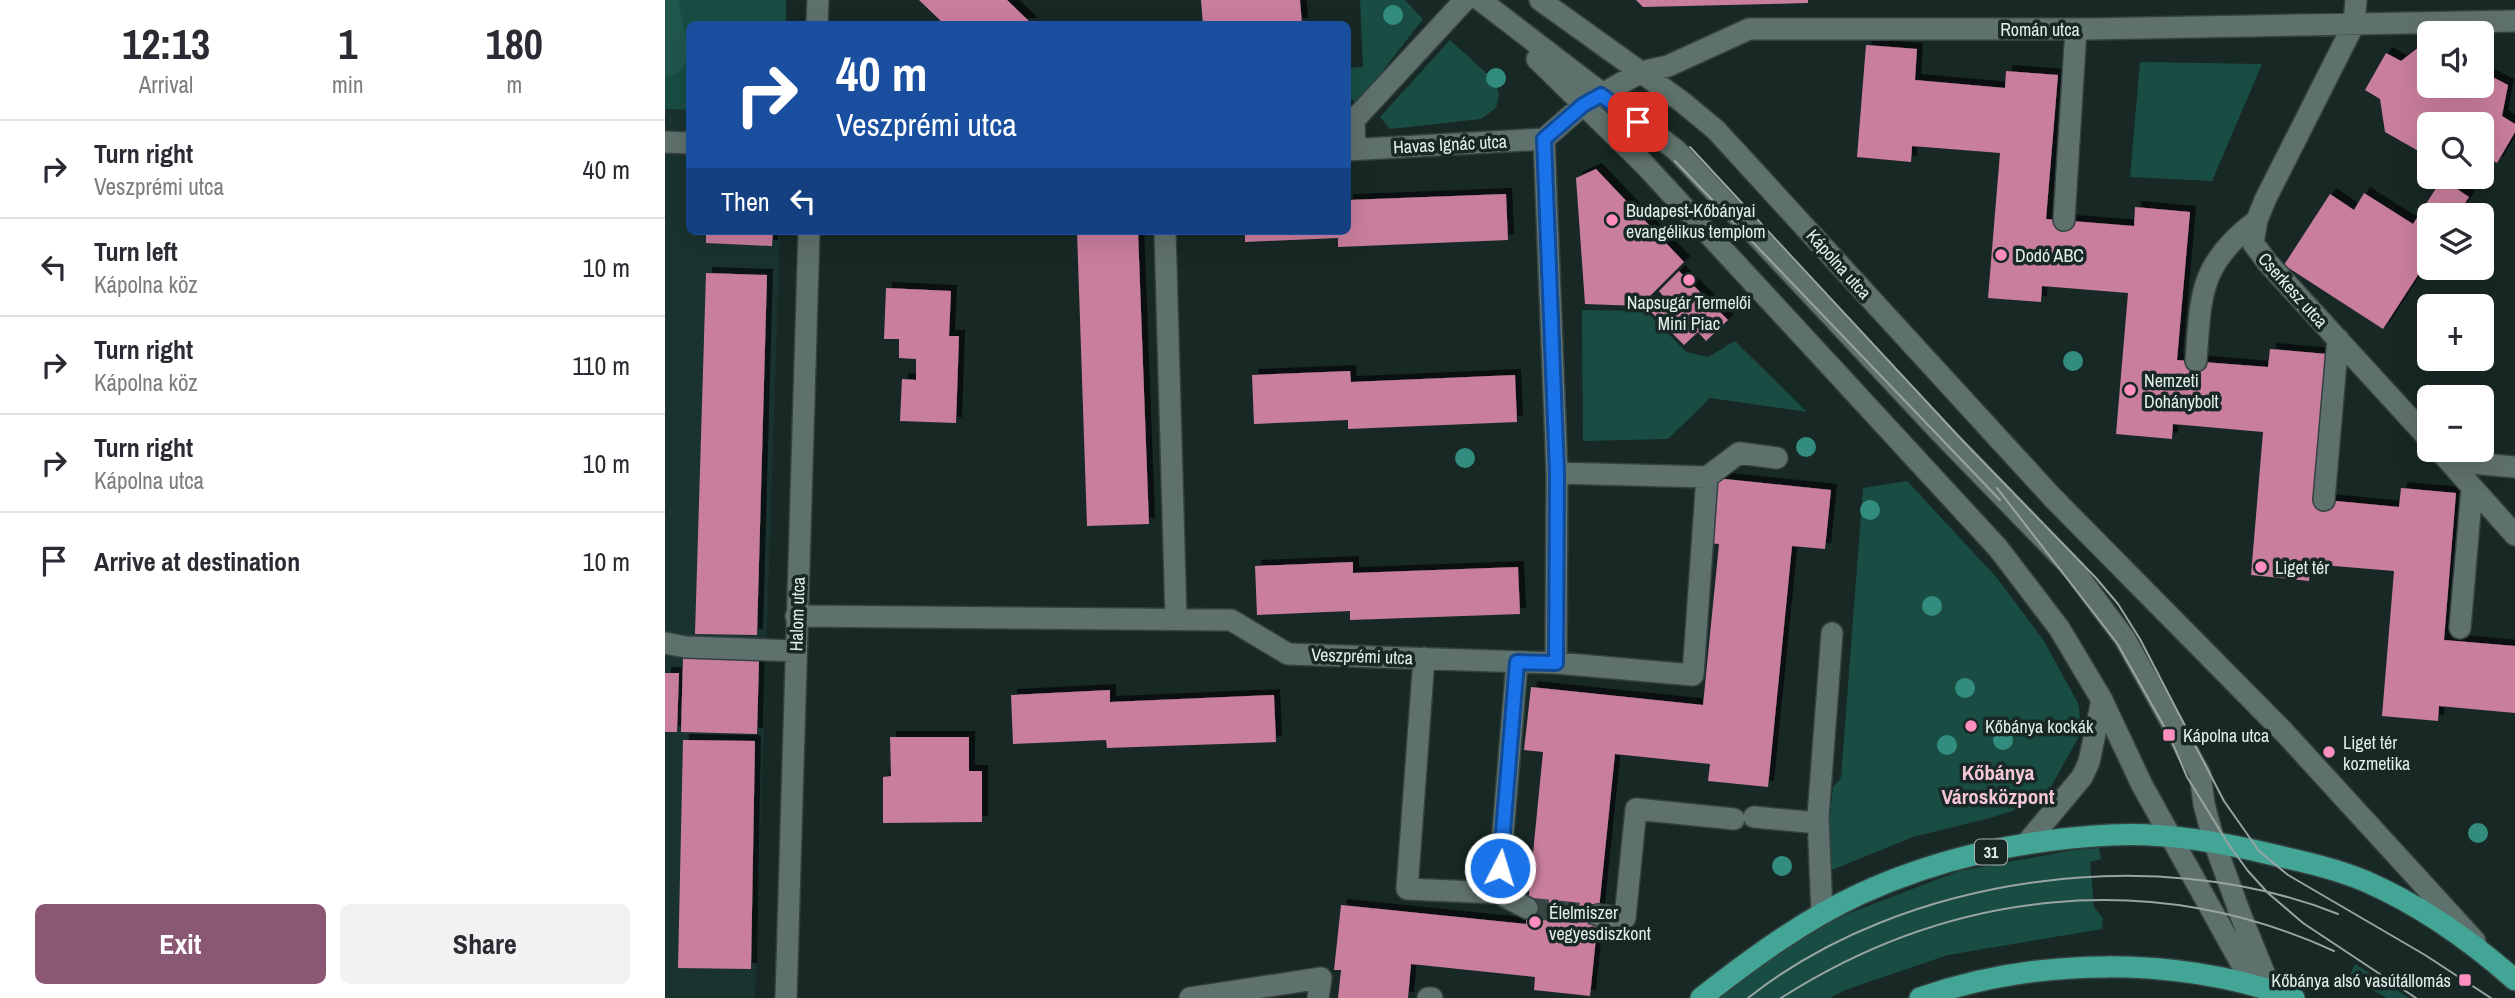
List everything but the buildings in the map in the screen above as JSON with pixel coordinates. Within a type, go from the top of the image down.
[{"type":"main road","name":"31","points":[[1701,998],[1774,943],[1861,894],[1947,861],[2026,844],[2113,835],[2214,842],[2327,867],[2397,897],[2443,924],[2491,958]]},
{"type":"main road","name":"Kápolna utca","points":[[2491,958],[2515,979]]},
{"type":"main road","points":[[1920,998],[1948,988],[2016,974],[2089,967],[2196,974],[2271,990],[2294,998]]},
{"type":"street","points":[[817,21],[818,0]]},
{"type":"street","name":"Havas Ignác utca","points":[[1465,0],[1354,120],[1351,149],[1544,139]]},
{"type":"street","points":[[1479,0],[1592,100],[1644,164],[1998,548],[2059,628],[2102,701],[2170,837],[2241,963],[2271,990]]},
{"type":"street","points":[[2196,361],[2201,298],[2212,269],[2221,252],[2257,220],[2354,24],[2356,0]]},
{"type":"street","name":"Kápolna utca","points":[[1542,1],[1716,130],[2053,498],[2284,732],[2491,958]]},
{"type":"street","name":"Román utca","points":[[1544,139],[1592,100],[1641,72],[1668,66],[1749,29],[2076,29],[2515,21]]},
{"type":"street","points":[[2064,220],[2076,29]]},
{"type":"street","points":[[1592,100],[1676,150],[2073,569],[2125,639],[2200,774],[2204,804],[2214,842],[2271,990]]},
{"type":"street","points":[[1544,139],[1557,473],[1556,663]]},
{"type":"street","points":[[665,142],[686,143]]},
{"type":"street","name":"Cserkesz utca","points":[[2257,220],[2253,243],[2258,251],[2417,426]]},
{"type":"street","name":"Halom utca","points":[[786,998],[809,235]]},
{"type":"street","points":[[1165,235],[1177,620]]},
{"type":"street","points":[[2324,500],[2338,339]]},
{"type":"street","points":[[1557,473],[1707,477],[1739,453],[1777,458]]},
{"type":"street","points":[[2450,462],[2515,535]]},
{"type":"street","points":[[2485,462],[2515,467]]},
{"type":"street","name":"Veszprémi utca","points":[[796,616],[1231,620],[1288,654],[1556,663],[1693,675],[1707,477]]},
{"type":"street","points":[[2461,628],[2472,488]]},
{"type":"street","points":[[1822,914],[1818,823],[1832,633]]},
{"type":"street","points":[[665,643],[686,647],[796,651]]},
{"type":"street","points":[[1424,658],[1407,890],[1498,893],[1527,908]]},
{"type":"street","points":[[1498,893],[1517,662]]},
{"type":"street","points":[[2026,844],[2082,777],[2089,762],[2102,701]]},
{"type":"street","points":[[1598,915],[1625,918],[1636,809],[1818,823]]},
{"type":"street","points":[[1189,998],[1321,978],[1318,998]]},
{"type":"shaded area","points":[[665,109],[686,110],[686,235],[780,235],[755,998],[665,998]]},
{"type":"green space","points":[[665,0],[786,0],[786,21],[686,21],[686,110],[665,109]]},
{"type":"green space","points":[[665,0],[678,0],[686,39],[686,60],[680,72],[665,78]]},
{"type":"green space","points":[[1360,0],[1405,0],[1423,19],[1357,104],[1351,98],[1351,68],[1363,67]]},
{"type":"green space","points":[[1450,40],[1496,82],[1499,95],[1496,108],[1481,119],[1390,129],[1380,117]]},
{"type":"green space","points":[[2140,62],[2262,64],[2212,181],[2130,177]]},
{"type":"green space","points":[[1582,310],[1646,311],[1686,352],[1708,357],[1735,341],[1807,412],[1710,398],[1668,439],[1583,441]]},
{"type":"green space","points":[[1907,481],[1997,578],[2044,641],[2078,703],[2082,731],[2043,801],[1990,818],[1913,837],[1832,870],[1825,862],[1833,787],[1841,778],[1863,488]]},
{"type":"green space","points":[[2099,848],[2101,859],[2090,862],[2094,907],[2103,918],[2102,929],[1948,955],[1845,990],[1830,998],[1720,998],[1779,953],[1837,918],[1959,871]]},
{"type":"green space","points":[[2355,964],[2409,998],[2387,998],[2349,977]]},
{"type":"tunnel","points":[[1527,908],[1598,915]]},
{"type":"tram line","points":[[1690,147],[2118,604],[2140,639],[2224,801],[2259,851],[2288,875],[2425,955],[2491,998]]},
{"type":"tram line","points":[[1675,161],[2000,500]]},
{"type":"tram line","points":[[1997,488],[2117,643],[2169,735],[2187,777],[2248,871],[2268,893],[2303,923],[2416,998]]},
{"type":"tram line","points":[[1748,998],[1810,956],[1880,923],[1955,898],[2032,882],[2112,876],[2190,879],[2266,892],[2338,914]]},
{"type":"tram line","points":[[1781,998],[1846,962],[1913,933],[1982,914],[2052,902],[2123,900],[2194,908],[2264,924],[2334,951]]},
{"type":"place","name":"Budapest-Kőbányai evangélikus templom","points":[[1612,220]]},
{"type":"place","name":"Dodó ABC","points":[[2001,255]]},
{"type":"place","name":"Napsugár Termelői Mini Piac","points":[[1689,280]]},
{"type":"place","name":"Nemzeti Dohánybolt","points":[[2130,390]]},
{"type":"place","name":"Liget tér","points":[[2261,567]]},
{"type":"place","name":"Kőbánya kockák","points":[[1971,726]]},
{"type":"place","name":"Kápolna utca","points":[[2169,735]]},
{"type":"place","name":"Liget tér kozmetika","points":[[2329,752]]},
{"type":"place","name":"Élelmiszer vegyesdiszkont","points":[[1535,922]]},
{"type":"place","name":"Kőbánya alsó vasútállomás","points":[[2465,980]]},
{"type":"district","name":"Kőbánya Városközpont","points":[[1998,784]]},
{"type":"route","points":[[1500,868],[1517,662],[1556,663],[1557,473],[1544,139],[1583,105],[1601,95],[1638,122]]}]
